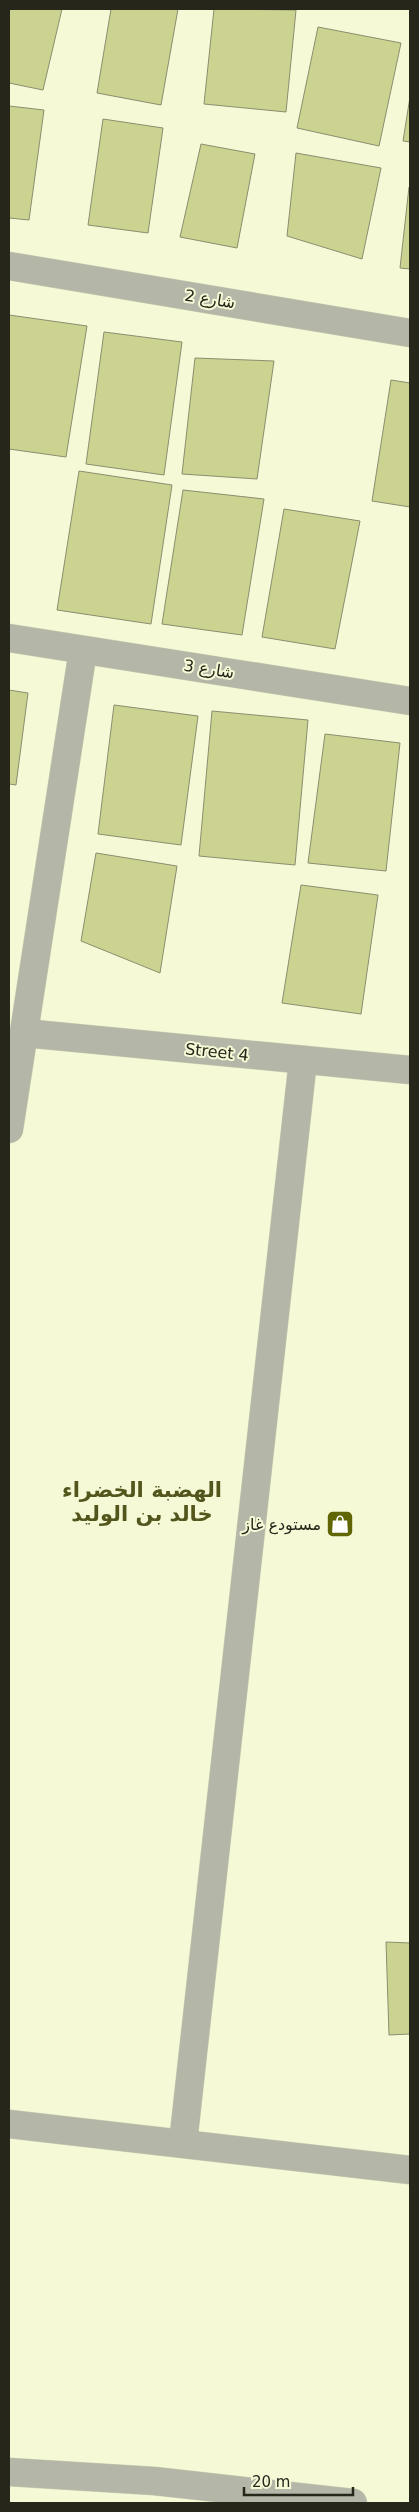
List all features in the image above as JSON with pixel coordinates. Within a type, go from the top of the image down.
[{"type":"street","name":"شارع 2","points":[[9,266],[410,332]]},
{"type":"street","name":"شارع 3","points":[[9,638],[410,700]]},
{"type":"street","points":[[9,1129],[83,650]]},
{"type":"street","name":"Street 4","points":[[24,1032],[410,1070]]},
{"type":"street","points":[[183,2143],[303,1060]]},
{"type":"street","points":[[9,2124],[410,2170]]},
{"type":"street","points":[[9,2472],[153,2492],[352,2503]]},
{"type":"building","points":[[9,9],[62,9],[43,90],[9,83]]},
{"type":"building","points":[[111,9],[178,9],[161,105],[97,93]]},
{"type":"building","points":[[214,9],[296,10],[286,112],[204,104]]},
{"type":"building","points":[[318,27],[401,43],[379,146],[297,128]]},
{"type":"building","points":[[410,97],[410,142],[403,141]]},
{"type":"building","points":[[9,106],[44,110],[29,220],[9,218]]},
{"type":"building","points":[[103,119],[163,128],[148,233],[88,225]]},
{"type":"building","points":[[201,144],[255,154],[237,248],[180,237]]},
{"type":"building","points":[[296,153],[381,168],[362,259],[287,236]]},
{"type":"building","points":[[410,187],[410,269],[400,268]]},
{"type":"building","points":[[9,315],[87,326],[66,457],[9,449]]},
{"type":"building","points":[[104,332],[182,342],[164,475],[86,464]]},
{"type":"building","points":[[195,358],[274,361],[257,479],[182,474]]},
{"type":"building","points":[[391,380],[410,383],[410,507],[372,501]]},
{"type":"building","points":[[79,471],[172,485],[151,624],[57,610]]},
{"type":"building","points":[[183,490],[264,499],[242,635],[162,624]]},
{"type":"building","points":[[284,509],[360,521],[335,649],[262,637]]},
{"type":"building","points":[[9,690],[28,693],[16,785],[9,784]]},
{"type":"building","points":[[114,705],[198,716],[181,845],[98,834]]},
{"type":"building","points":[[212,711],[308,720],[295,865],[199,856]]},
{"type":"building","points":[[325,734],[400,743],[386,871],[308,863]]},
{"type":"building","points":[[96,853],[177,866],[160,973],[81,941]]},
{"type":"building","points":[[301,885],[378,895],[361,1014],[282,1003]]},
{"type":"building","points":[[386,1942],[410,1943],[410,2034],[389,2035]]},
{"type":"place","name":"مستودع غاز","points":[[340,1524]]},
{"type":"district","name":"الهضبة الخضراء خالد بن الوليد","points":[[142,1502]]}]
